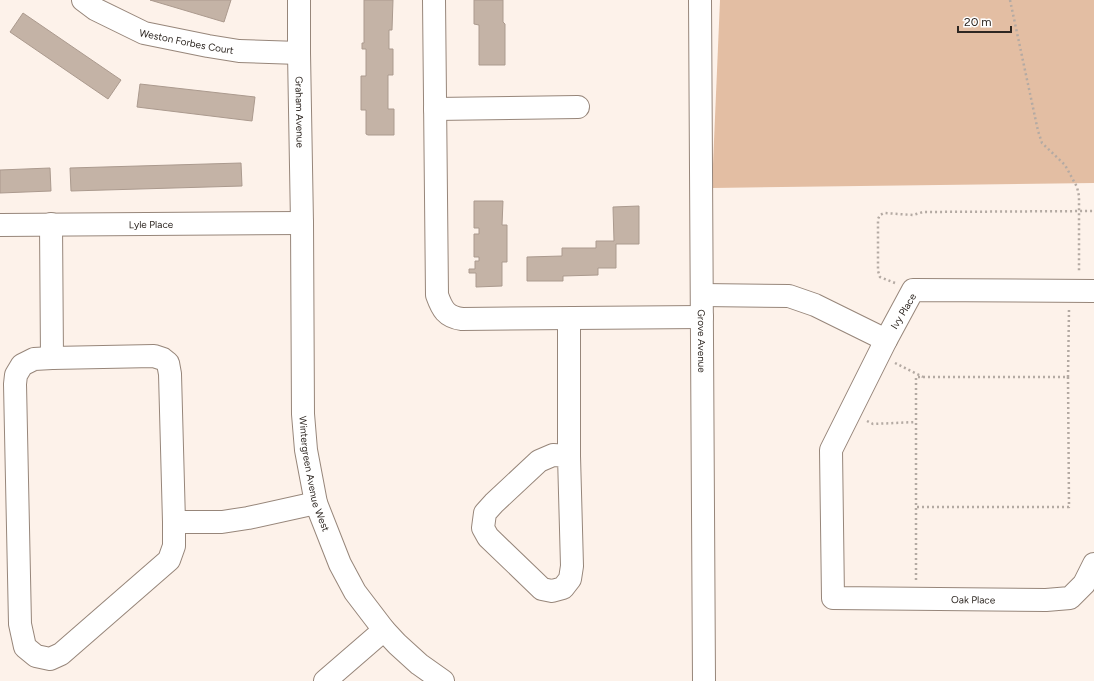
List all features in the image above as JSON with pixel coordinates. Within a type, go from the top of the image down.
[{"type":"street","name":"Weston Forbes Court","points":[[83,0],[95,9],[144,32],[239,51],[299,53]]},
{"type":"street","name":"Graham Avenue","points":[[299,0],[302,223]]},
{"type":"street","points":[[434,0],[437,295],[441,306],[453,318],[462,319],[702,317]]},
{"type":"street","name":"Grove Avenue","points":[[700,0],[704,681]]},
{"type":"street","points":[[435,109],[578,107]]},
{"type":"street","name":"Lyle Place","points":[[0,225],[302,223]]},
{"type":"street","name":"Wintergreen Avenue West","points":[[302,223],[303,414],[306,450],[316,503],[340,564],[354,592],[384,630],[419,664],[443,681]]},
{"type":"street","points":[[51,224],[52,358]]},
{"type":"street","name":"Ivy Place","points":[[702,295],[789,296],[815,305],[882,347],[913,290],[1081,291]]},
{"type":"street","points":[[569,318],[569,456],[572,566],[570,579],[563,588],[552,591],[542,589],[488,537],[483,528],[485,513],[539,461],[553,455],[569,456]]},
{"type":"street","points":[[849,414],[882,347]]},
{"type":"street","points":[[154,356],[163,359],[168,363],[170,374],[174,522],[174,546],[169,560],[61,654],[50,659],[36,656],[25,647],[20,624],[15,384],[16,375],[22,365],[34,360],[52,358],[154,356]]},
{"type":"street","name":"Oak Place","points":[[849,414],[831,450],[833,598],[1046,600],[1070,598],[1084,584],[1094,564]]},
{"type":"street","points":[[174,522],[222,522],[248,518],[316,503]]},
{"type":"street","points":[[325,681],[384,630]]},
{"type":"path","points":[[916,508],[1069,507],[1068,377],[1081,291],[1079,196],[1077,187],[1065,165],[1042,143],[1038,131],[1010,0]]},
{"type":"path","points":[[913,290],[880,276],[878,271],[878,219],[880,215],[884,213],[913,215],[923,212],[1094,211]]},
{"type":"path","points":[[882,347],[923,377]]},
{"type":"path","points":[[916,599],[916,377],[1068,377]]},
{"type":"path","points":[[849,414],[873,424],[916,422]]},
{"type":"shaded area","points":[[720,0],[1094,0],[1094,183],[712,188]]},
{"type":"building","points":[[150,0],[231,0],[224,22]]},
{"type":"building","points":[[364,0],[393,0],[392,30],[389,30],[389,49],[393,49],[393,75],[388,75],[388,109],[394,109],[394,135],[366,134],[366,110],[361,110],[361,76],[366,76],[366,49],[362,49],[362,43],[364,43]]},
{"type":"building","points":[[474,0],[503,0],[503,22],[505,24],[505,65],[479,65],[479,25],[474,24]]},
{"type":"building","points":[[23,13],[121,80],[108,99],[10,32]]},
{"type":"building","points":[[140,84],[255,97],[252,121],[137,107]]},
{"type":"building","points":[[241,163],[242,186],[71,191],[70,168]]},
{"type":"building","points":[[50,168],[51,191],[0,193],[0,170]]},
{"type":"building","points":[[474,201],[503,201],[502,225],[507,225],[507,262],[502,262],[502,286],[476,287],[476,273],[469,273],[469,269],[475,269],[475,261],[479,261],[479,257],[474,257],[474,234],[479,234],[479,228],[474,228]]},
{"type":"building","points":[[639,206],[639,244],[616,244],[616,268],[598,268],[598,275],[563,276],[563,281],[527,281],[527,257],[562,256],[562,248],[596,248],[596,241],[614,241],[613,207]]}]
